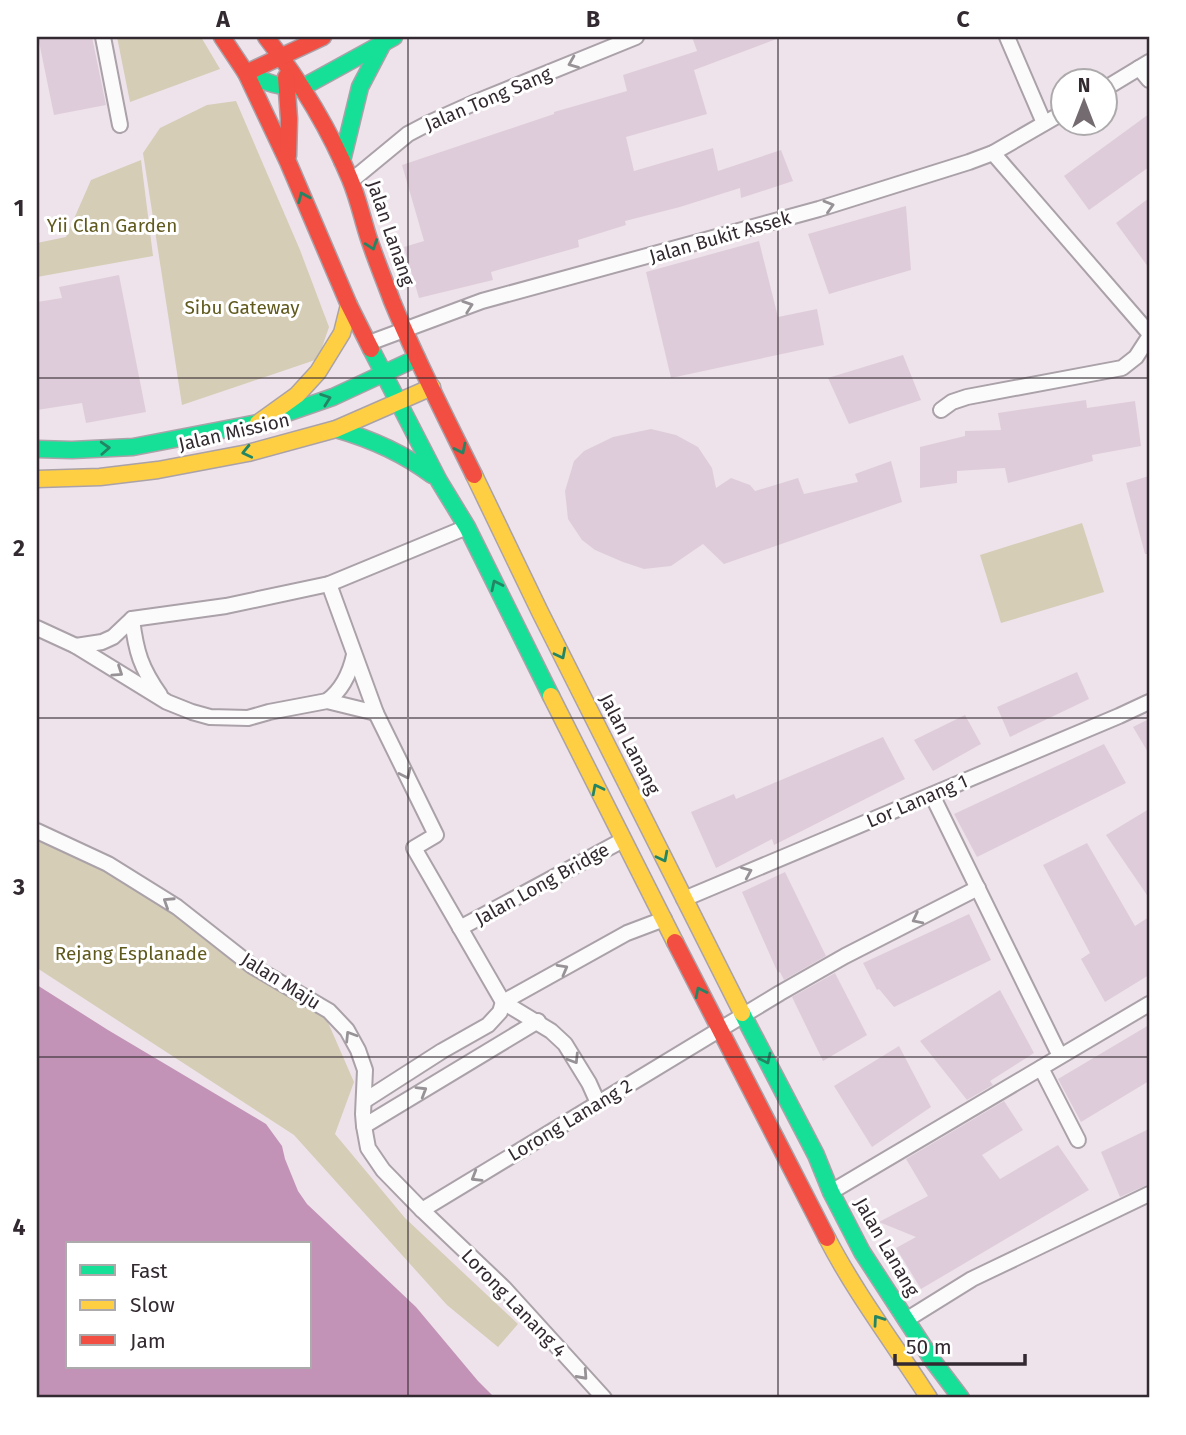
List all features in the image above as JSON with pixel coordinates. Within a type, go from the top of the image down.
[{"type":"main road","points":[[222,37],[246,73],[288,162],[349,305],[439,481],[467,527],[718,1029],[845,1273],[929,1398]]},
{"type":"main road","name":"Jalan Lanang","points":[[266,37],[282,57],[295,88],[328,130],[351,181],[371,243],[417,358],[540,612],[816,1155],[831,1192],[862,1252],[961,1398]]},
{"type":"main road","points":[[246,73],[323,37]]},
{"type":"main road","points":[[246,73],[265,82],[295,88],[388,40]]},
{"type":"main road","points":[[342,161],[360,87],[388,40]]},
{"type":"main road","points":[[288,162],[289,119],[295,88]]},
{"type":"main road","points":[[258,423],[297,395],[318,372],[342,333],[349,305]]},
{"type":"main road","name":"Jalan Mission","points":[[37,449],[133,447],[258,423],[333,397],[417,358]]},
{"type":"main road","name":"Jalan Mission","points":[[37,479],[100,477],[158,470],[248,453],[336,429],[432,387]]},
{"type":"main road","points":[[336,429],[396,450],[439,481]]},
{"type":"street","points":[[103,37],[120,125]]},
{"type":"street","name":"Jalan Tong Sang","points":[[351,181],[408,134],[426,124],[636,37]]},
{"type":"street","points":[[1007,37],[1045,123]]},
{"type":"street","points":[[1120,81],[1146,70]]},
{"type":"street","name":"Jalan Bukit Assek","points":[[369,343],[482,301],[819,209],[969,162],[993,153],[1050,120]]},
{"type":"street","points":[[941,410],[952,402],[967,397],[1122,368],[1136,357],[1149,335],[993,153]]},
{"type":"street","points":[[76,646],[102,642],[113,637],[132,619],[226,606],[329,584],[467,527]]},
{"type":"street","points":[[329,584],[376,713],[436,835],[414,848],[503,1002],[538,1021],[565,1044],[598,1103]]},
{"type":"street","points":[[132,619],[134,641],[144,670],[164,701]]},
{"type":"street","points":[[37,628],[76,646],[164,701],[210,717],[248,718],[327,701],[347,677],[354,655]]},
{"type":"street","points":[[327,701],[376,713]]},
{"type":"street","name":"Lor Lanang 1","points":[[684,899],[1149,702]]},
{"type":"street","points":[[932,795],[1060,1056]]},
{"type":"street","name":"Jalan Maju","points":[[37,831],[108,864],[177,907],[252,966],[328,1011],[347,1030],[365,1070],[363,1114],[368,1147],[383,1170],[422,1210]]},
{"type":"street","name":"Jalan Long Bridge","points":[[460,928],[623,840]]},
{"type":"street","name":"Lorong Lanang 2","points":[[422,1210],[743,1014],[978,888]]},
{"type":"street","points":[[365,1101],[488,1025],[500,1012],[503,1002],[627,933],[664,919]]},
{"type":"street","points":[[831,1192],[1149,1004]]},
{"type":"street","points":[[364,1126],[538,1021]]},
{"type":"street","points":[[1041,1068],[1077,1140]]},
{"type":"street","points":[[906,1320],[972,1279],[1149,1194]]},
{"type":"street","name":"Lorong Lanang 4","points":[[422,1210],[504,1288],[604,1398]]},
{"type":"green space","points":[[117,37],[201,37],[220,69],[130,102]]},
{"type":"green space","name":"Sibu Gateway","points":[[236,101],[300,250],[329,327],[318,359],[182,405],[143,153],[160,128],[207,105]]},
{"type":"green space","name":"Yii Clan Garden","points":[[141,160],[153,256],[37,277],[37,243],[66,237],[91,180]]},
{"type":"green space","points":[[1082,523],[1104,592],[1001,623],[980,555]]},
{"type":"green space","name":"Rejang Esplanade","points":[[37,837],[155,893],[323,1011],[354,1082],[335,1134],[405,1218],[518,1324],[498,1347],[447,1305],[294,1135],[37,968]]},
{"type":"shaded area","points":[[37,985],[266,1124],[282,1146],[298,1191],[307,1204],[416,1307],[495,1398],[37,1398]]},
{"type":"building","points":[[38,37],[92,37],[106,105],[54,115]]},
{"type":"building","points":[[692,37],[779,38],[694,70],[707,114],[626,137],[634,171],[713,148],[718,171],[781,150],[793,181],[741,198],[740,188],[625,221],[626,225],[578,240],[579,247],[491,272],[493,280],[419,298],[404,247],[424,241],[402,165],[554,112],[627,91],[623,75],[697,51]]},
{"type":"building","points":[[1149,114],[1149,167],[1089,210],[1064,176]]},
{"type":"building","points":[[1149,198],[1149,268],[1116,223]]},
{"type":"building","points":[[906,206],[911,270],[829,294],[808,234]]},
{"type":"building","points":[[759,241],[778,317],[817,309],[824,345],[671,378],[646,272]]},
{"type":"building","points":[[119,275],[146,412],[86,423],[82,403],[37,410],[37,302],[62,298],[59,287]]},
{"type":"building","points":[[903,355],[921,400],[849,424],[828,378]]},
{"type":"building","points":[[1086,400],[1087,408],[1135,401],[1141,446],[1092,455],[1093,461],[1008,483],[1005,468],[957,471],[957,483],[920,488],[920,447],[965,436],[965,431],[1001,430],[998,413]]},
{"type":"building","points":[[651,429],[676,435],[698,447],[712,468],[716,488],[731,478],[750,485],[755,491],[798,478],[804,494],[858,482],[855,474],[891,461],[902,502],[724,564],[703,544],[671,566],[644,569],[595,550],[582,540],[568,519],[565,491],[574,461],[584,451],[613,437]]},
{"type":"building","points":[[1149,476],[1149,554],[1145,554],[1126,483]]},
{"type":"building","points":[[1077,672],[1089,699],[1010,737],[997,707]]},
{"type":"building","points":[[965,715],[981,744],[933,771],[914,740]]},
{"type":"building","points":[[1149,719],[1149,754],[1133,727]]},
{"type":"building","points":[[883,737],[905,779],[774,845],[772,839],[716,868],[691,812],[734,794],[736,799]]},
{"type":"building","points":[[1104,744],[1126,783],[977,857],[954,814]]},
{"type":"building","points":[[1149,809],[1149,898],[1106,835]]},
{"type":"building","points":[[1087,843],[1135,926],[1149,917],[1149,975],[1105,1002],[1081,959],[1090,953],[1043,865]]},
{"type":"building","points":[[785,872],[826,956],[784,980],[780,972],[778,973],[742,892]]},
{"type":"building","points":[[969,914],[991,960],[894,1007],[879,989],[877,990],[863,963]]},
{"type":"building","points":[[835,973],[867,1035],[823,1061],[792,997]]},
{"type":"building","points":[[1000,990],[1034,1053],[990,1081],[993,1085],[967,1100],[920,1041]]},
{"type":"building","points":[[1149,1025],[1149,1081],[1081,1122],[1058,1079]]},
{"type":"building","points":[[899,1046],[931,1107],[872,1147],[834,1086]]},
{"type":"building","points":[[1004,1101],[1023,1130],[982,1155],[1000,1179],[1058,1145],[1089,1190],[921,1289],[896,1248],[916,1237],[879,1222],[928,1196],[906,1159]]},
{"type":"building","points":[[1149,1129],[1149,1184],[1120,1197],[1101,1152]]},
{"type":"traffic: fast","points":[[246,73],[274,84],[303,87],[394,37]]},
{"type":"traffic: fast","points":[[342,161],[360,87],[383,43]]},
{"type":"traffic: fast","points":[[371,349],[439,481],[467,527],[551,696]]},
{"type":"traffic: fast","points":[[37,449],[133,447],[258,423],[333,397],[417,358]]},
{"type":"traffic: fast","points":[[336,429],[386,448],[432,475]]},
{"type":"traffic: fast","points":[[742,1013],[816,1155],[831,1192],[862,1252],[933,1361],[961,1398]]},
{"type":"traffic: slow","points":[[258,423],[297,395],[318,372],[342,333],[349,305]]},
{"type":"traffic: slow","points":[[37,479],[100,477],[158,470],[248,453],[336,429],[432,387]]},
{"type":"traffic: slow","points":[[474,475],[742,1013]]},
{"type":"traffic: slow","points":[[551,696],[675,942]]},
{"type":"traffic: slow","points":[[827,1238],[863,1299],[929,1398]]},
{"type":"traffic: jam","points":[[222,37],[246,73],[371,349]]},
{"type":"traffic: jam","points":[[266,37],[313,105],[333,141],[355,193],[401,323],[474,475]]},
{"type":"traffic: jam","points":[[246,73],[323,37]]},
{"type":"traffic: jam","points":[[286,77],[288,156]]},
{"type":"traffic: jam","points":[[675,942],[827,1238]]}]
